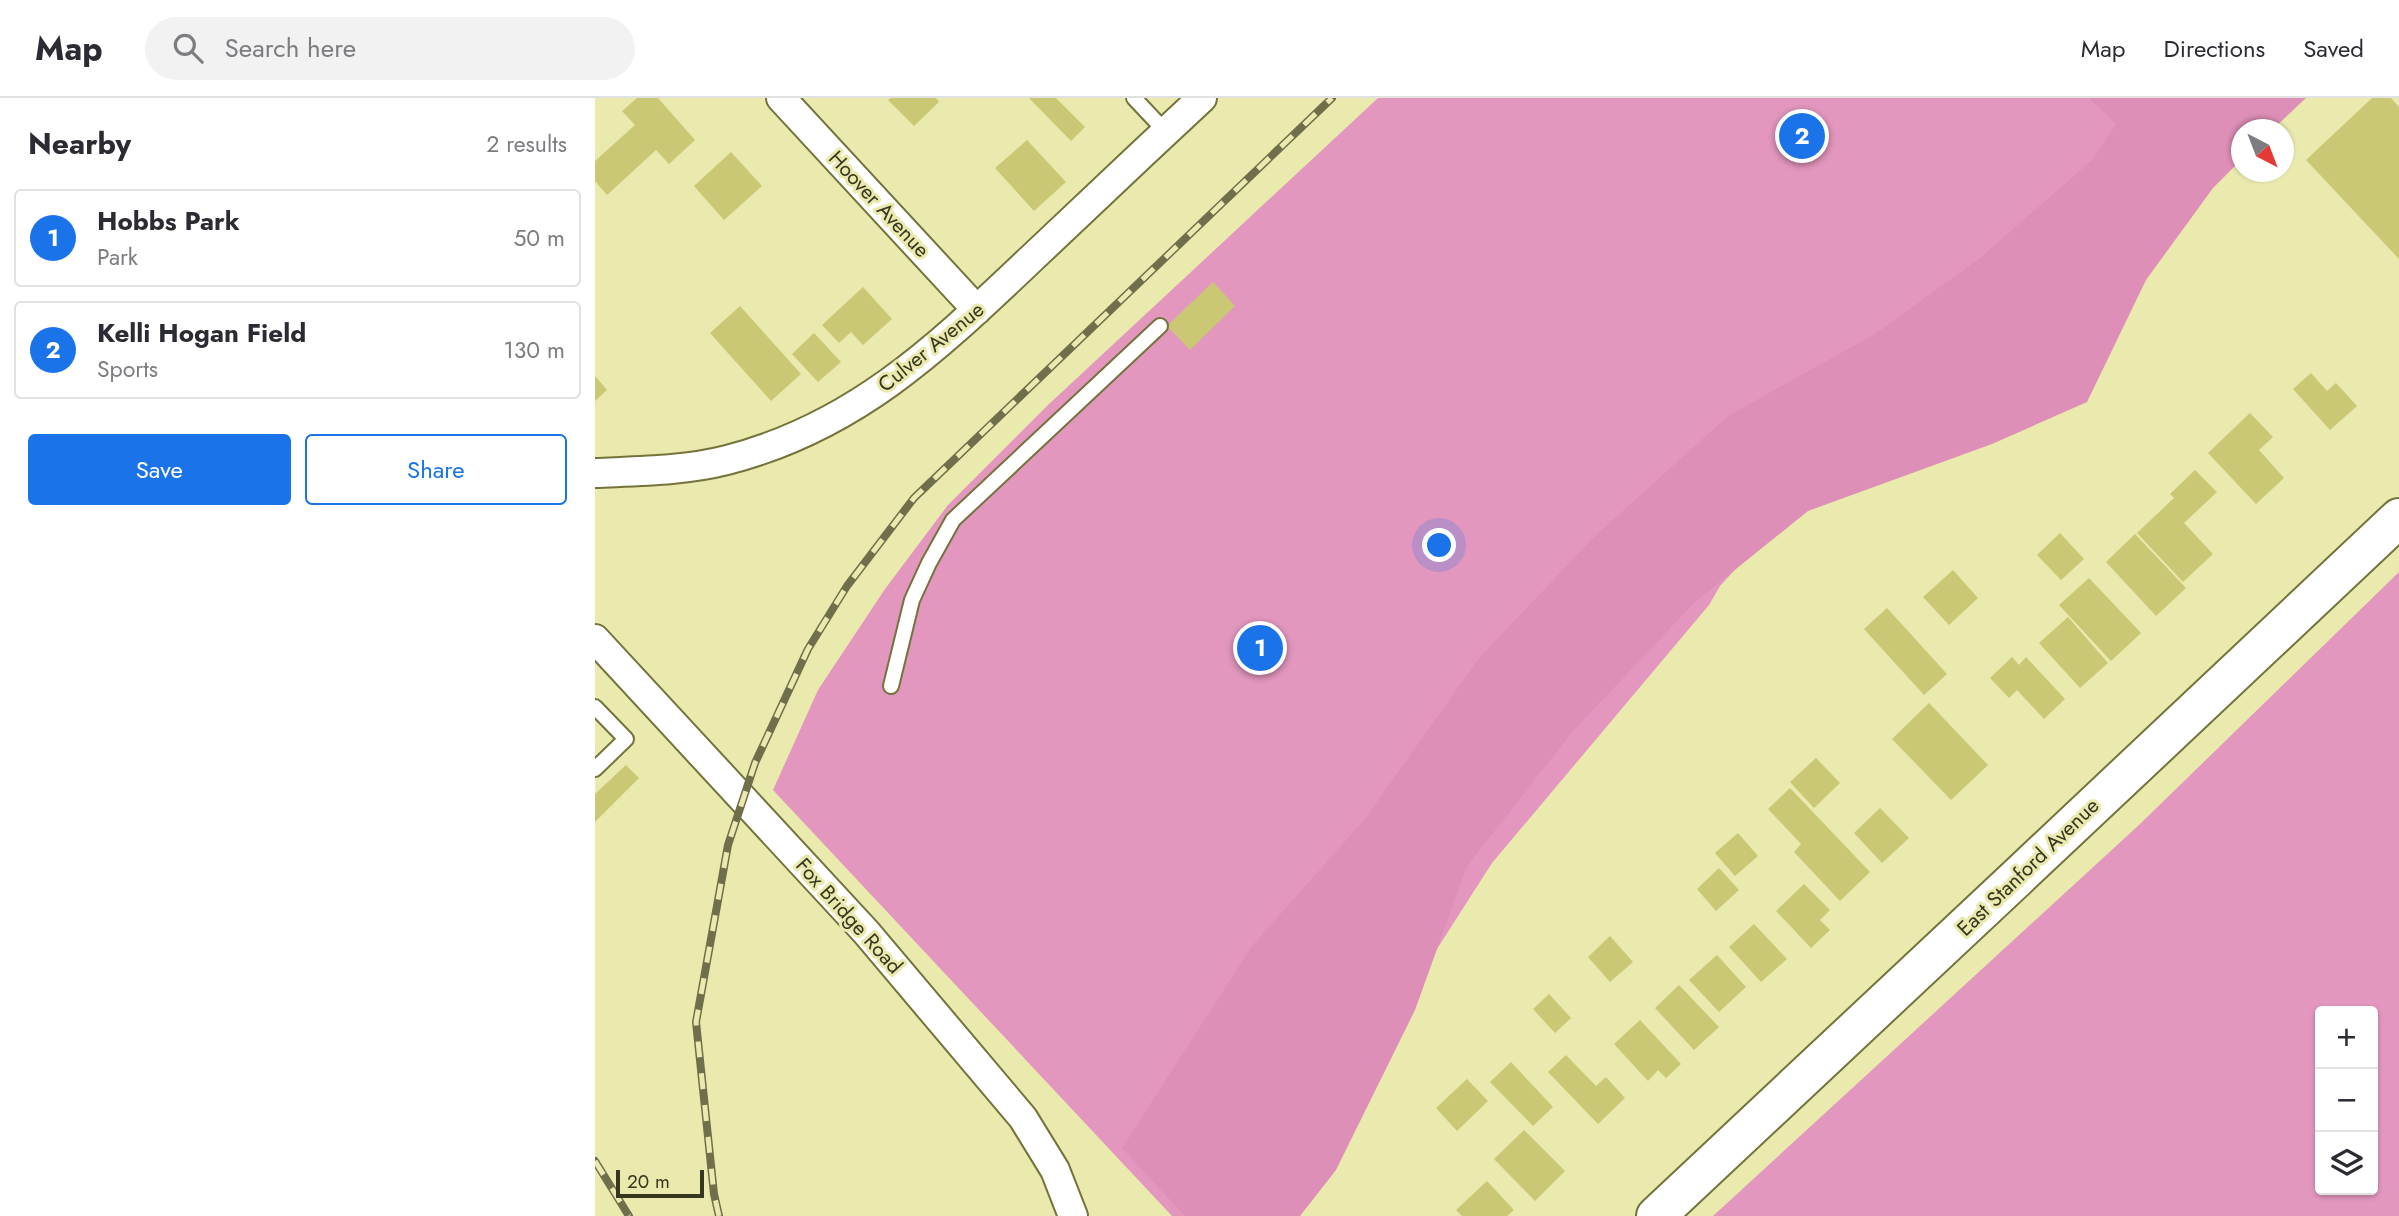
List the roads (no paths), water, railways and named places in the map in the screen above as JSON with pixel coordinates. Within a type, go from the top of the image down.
[{"type":"main road","name":"East Stanford Avenue","points":[[1656,1216],[2399,518]]},
{"type":"street","name":"Hoover Avenue","points":[[781,98],[978,310]]},
{"type":"street","name":"Culver Avenue","points":[[595,473],[675,470],[726,461],[776,444],[836,417],[918,363],[978,310],[1202,98]]},
{"type":"street","name":"Fox Bridge Road","points":[[595,639],[866,932],[1023,1118],[1055,1170],[1073,1216]]},
{"type":"lane","points":[[1134,98],[1166,132]]},
{"type":"lane","points":[[891,686],[912,600],[953,520],[1160,326]]},
{"type":"lane","points":[[595,707],[626,739],[595,769]]},
{"type":"railway","points":[[719,1216],[714,1194],[696,1022],[728,845],[755,763],[808,649],[847,586],[914,498],[1332,98]]},
{"type":"railway","points":[[595,1161],[629,1216]]},
{"type":"place","name":"Kelli Hogan Field","points":[[1802,136]]},
{"type":"place","name":"Hobbs Park","points":[[1260,648]]}]
